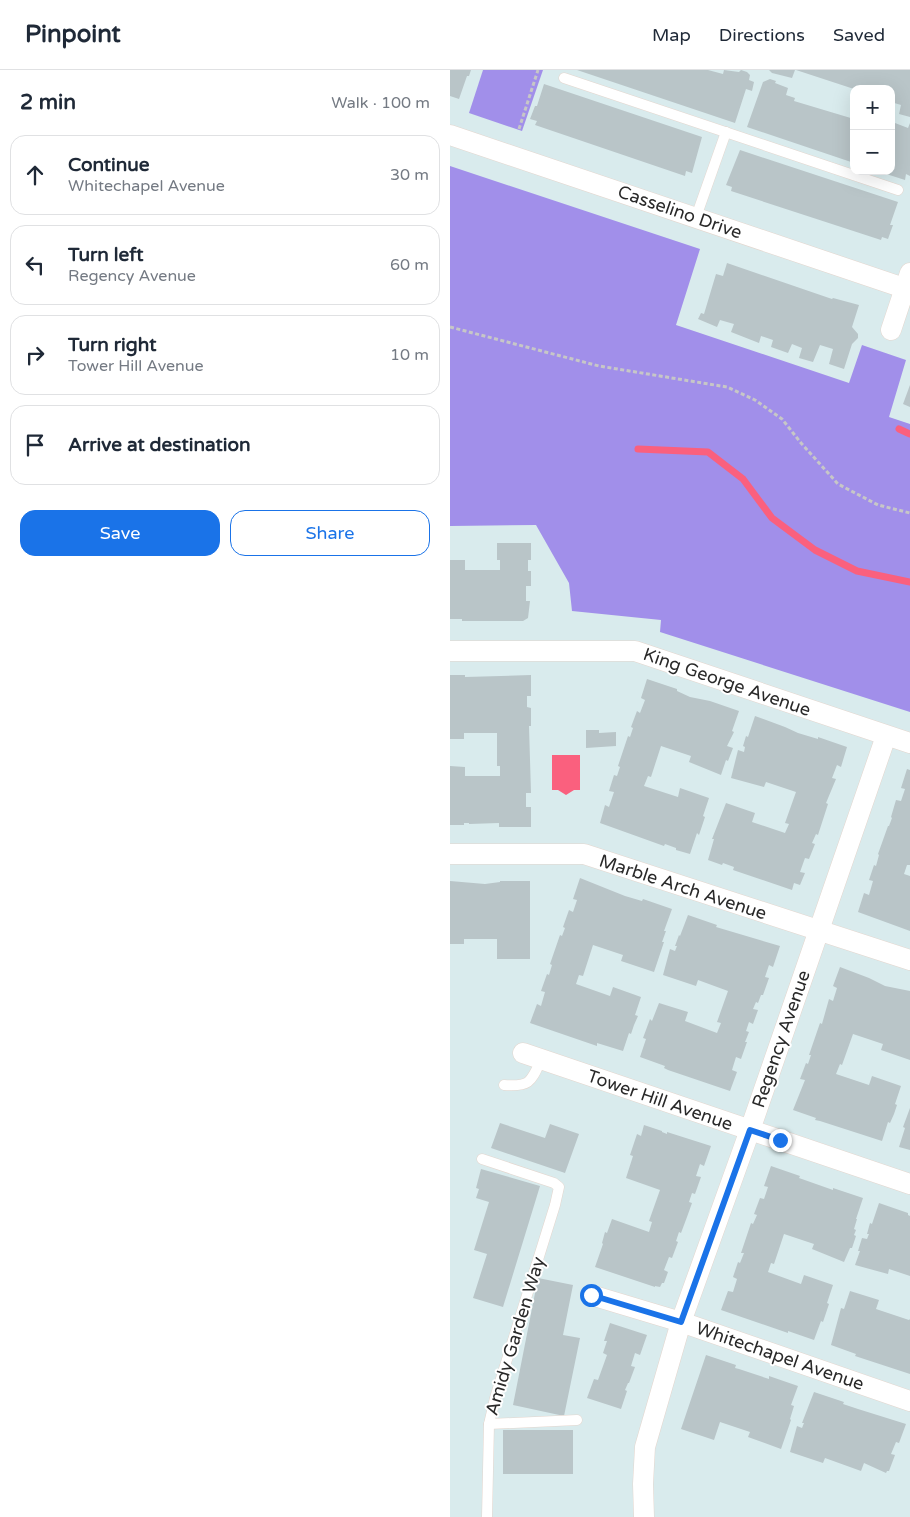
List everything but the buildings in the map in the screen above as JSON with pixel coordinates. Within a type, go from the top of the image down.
[{"type":"street","name":"Casselino Drive","points":[[450,135],[696,218],[908,284]]},
{"type":"street","points":[[891,330],[908,284]]},
{"type":"street","name":"King George Avenue","points":[[450,651],[635,651],[910,743]]},
{"type":"street","name":"Regency Avenue","points":[[644,1517],[645,1447],[681,1322],[750,1130],[886,736]]},
{"type":"street","name":"Marble Arch Avenue","points":[[450,854],[584,854],[910,960]]},
{"type":"street","name":"Tower Hill Avenue","points":[[532,1057],[910,1184]]},
{"type":"street","name":"Whitechapel Avenue","points":[[591,1295],[681,1322],[910,1401]]},
{"type":"lane","points":[[564,78],[898,190]]},
{"type":"lane","points":[[696,218],[726,132]]},
{"type":"lane","points":[[504,1085],[520,1086],[533,1079],[532,1057]]},
{"type":"lane","name":"Amidy Garden Way","points":[[482,1159],[554,1183],[559,1187],[488,1424],[487,1517]]},
{"type":"lane","points":[[488,1424],[577,1420]]},
{"type":"path","points":[[518,129],[538,70]]},
{"type":"path","points":[[450,327],[599,366],[727,387],[755,400],[782,419],[838,484],[878,505],[910,513]]},
{"type":"shaded area","points":[[483,70],[543,70],[522,131],[469,113]]},
{"type":"shaded area","points":[[450,166],[700,249],[676,325],[849,383],[862,345],[906,360],[889,417],[910,424],[910,712],[660,632],[661,620],[572,611],[569,583],[536,525],[450,526]]},
{"type":"shaded area","points":[[552,755],[580,755],[580,790],[574,790],[566,795],[558,790],[552,790]]},
{"type":"waterway","points":[[899,429],[910,434]]},
{"type":"waterway","points":[[638,449],[708,452],[743,479],[772,518],[815,550],[857,571],[910,582]]},
{"type":"route","points":[[591,1295],[681,1322],[750,1130],[780,1140]]}]
